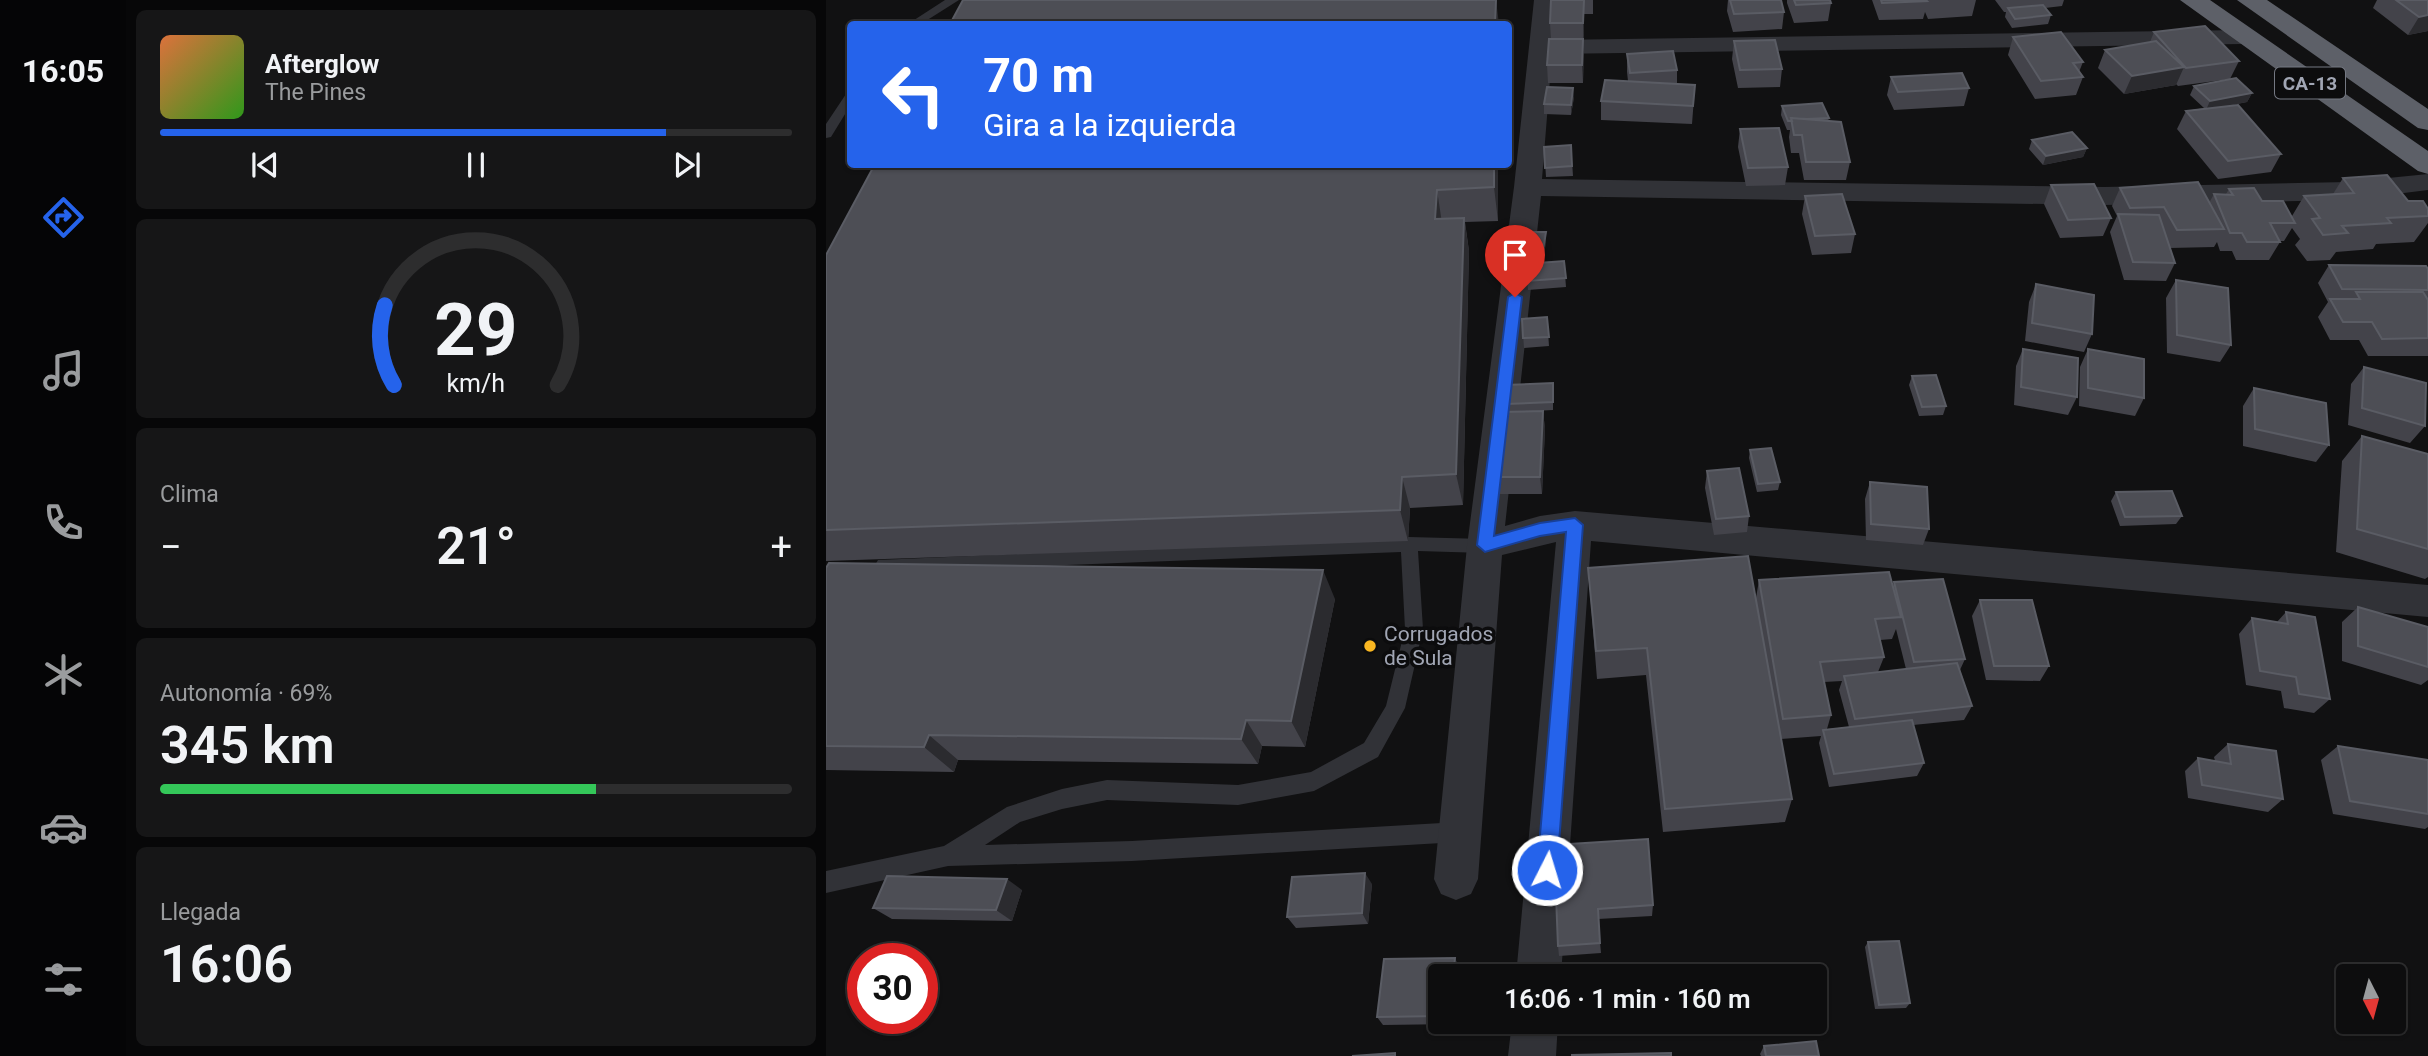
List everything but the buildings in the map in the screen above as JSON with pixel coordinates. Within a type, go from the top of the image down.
[{"type":"highway","name":"CA-13","points":[[2193,0],[2242,37],[2428,164]]},
{"type":"highway","name":"CA-13","points":[[2250,0],[2428,122]]},
{"type":"street","points":[[1456,879],[1485,545],[1528,187],[1545,0]]},
{"type":"street","points":[[1541,47],[2242,37]]},
{"type":"street","points":[[1528,187],[2104,196],[2348,191],[2428,182]]},
{"type":"street","points":[[1485,545],[1540,530],[1575,525],[2428,601]]},
{"type":"street","points":[[1539,964],[1575,525]]},
{"type":"street","points":[[1532,1056],[1534,1034]]},
{"type":"lane","points":[[919,21],[953,0]]},
{"type":"lane","points":[[826,134],[847,102]]},
{"type":"lane","points":[[867,566],[1409,544],[1485,545]]},
{"type":"lane","points":[[948,856],[1014,814],[1062,799],[1107,790],[1238,795],[1314,781],[1371,750],[1395,708],[1414,629],[1409,544]]},
{"type":"lane","points":[[826,882],[948,856],[1132,851],[1460,832]]},
{"type":"place","name":"Corrugados de Sula","points":[[1370,646]]},
{"type":"route","points":[[1515,297],[1485,545],[1540,530],[1575,525],[1547,870]]}]
